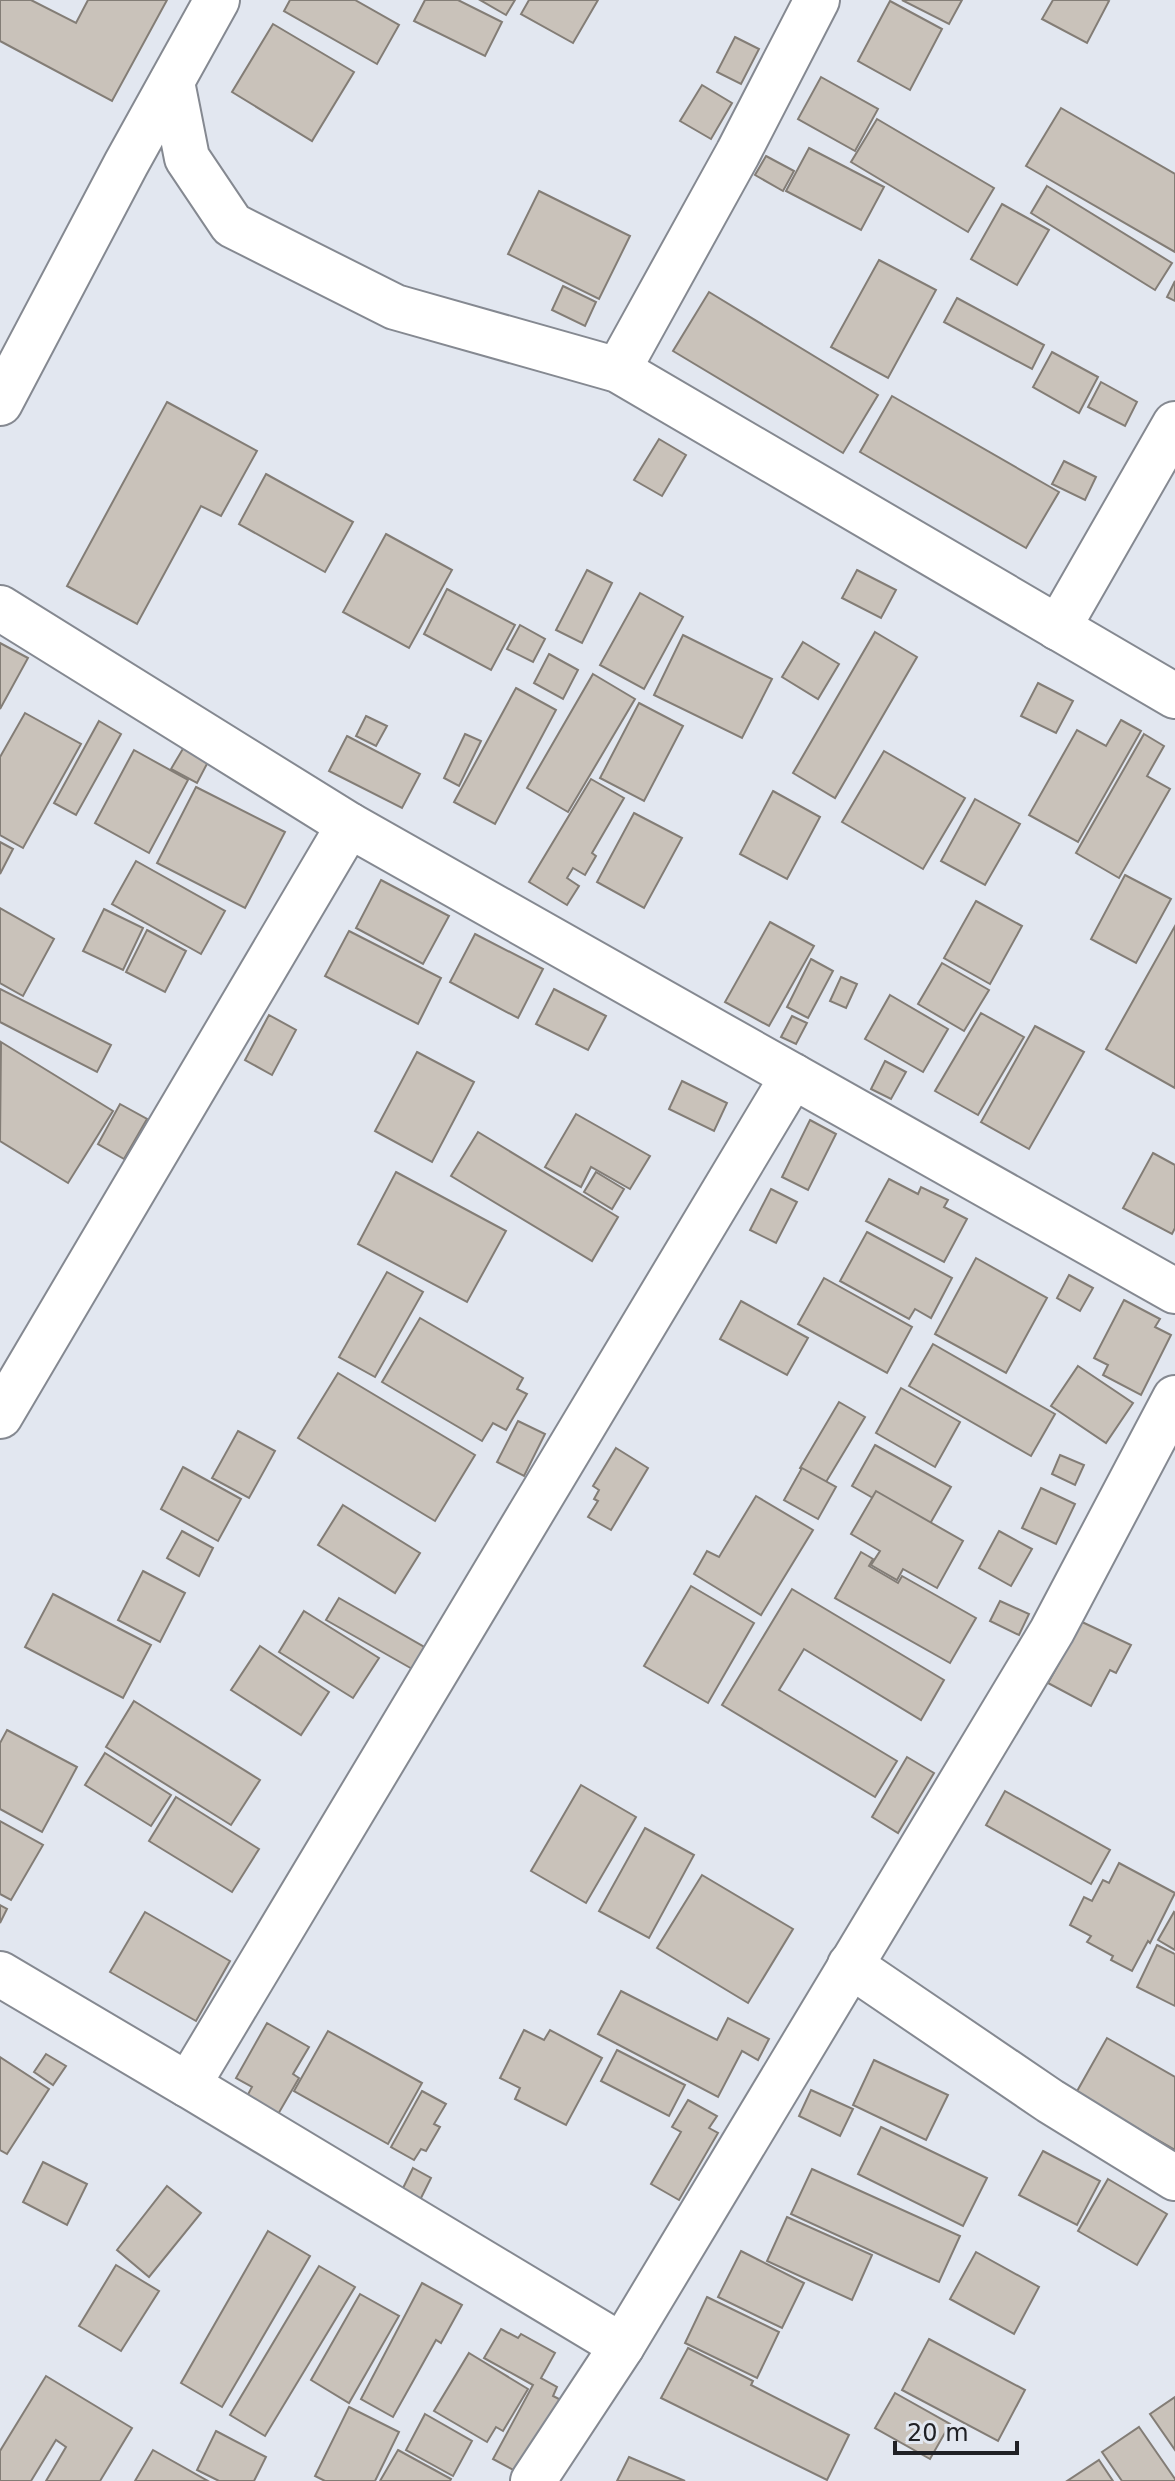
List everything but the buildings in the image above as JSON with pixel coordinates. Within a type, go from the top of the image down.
[{"type":"street","points":[[0,401],[217,0]]},
{"type":"street","points":[[618,370],[738,153],[817,0]]},
{"type":"street","points":[[172,82],[187,158],[232,225],[395,307],[618,370],[1175,696]]},
{"type":"street","points":[[1058,628],[1175,424]]},
{"type":"street","points":[[0,608],[349,825],[1175,1291]]},
{"type":"street","points":[[0,1416],[349,825]]},
{"type":"street","points":[[188,2085],[793,1076]]},
{"type":"street","points":[[533,2481],[622,2346],[1052,1631],[1175,1398]]},
{"type":"street","points":[[850,1965],[1050,2101],[1175,2178]]},
{"type":"street","points":[[0,1974],[622,2346]]}]
